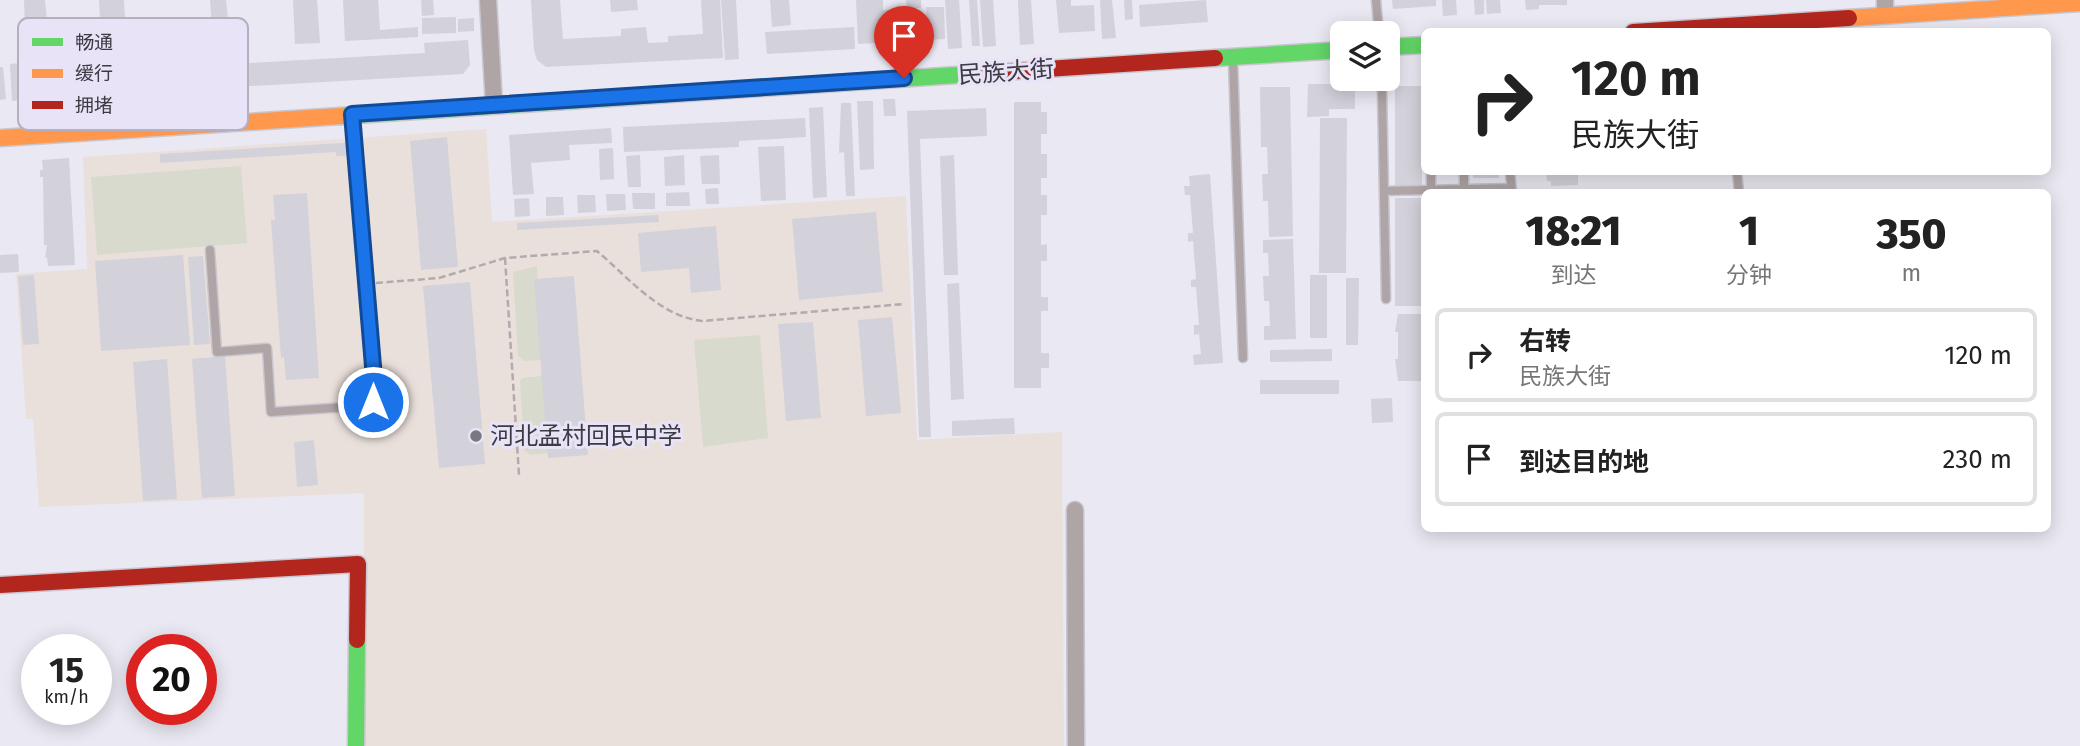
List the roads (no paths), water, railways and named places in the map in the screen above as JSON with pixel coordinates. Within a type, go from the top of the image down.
[{"type":"main road","points":[[1729,28],[1885,8],[2080,3]]},
{"type":"main road","points":[[1400,46],[1421,45]]},
{"type":"main road","name":"民族大街","points":[[248,121],[1330,51]]},
{"type":"main road","name":"民族大街","points":[[0,138],[117,130]]},
{"type":"main road","points":[[0,585],[358,564],[355,746]]},
{"type":"street","points":[[488,0],[494,105]]},
{"type":"street","points":[[1074,510],[1076,746]]},
{"type":"lane","points":[[1376,0],[1378,21]]},
{"type":"lane","points":[[1233,57],[1243,358]]},
{"type":"lane","points":[[1382,91],[1386,299]]},
{"type":"lane","points":[[210,250],[217,352],[267,348],[271,412],[362,406],[373,402],[375,390],[352,114]]},
{"type":"lane","points":[[1384,191],[1421,191]]},
{"type":"place","name":"河北孟村回民中学","points":[[476,436]]}]
